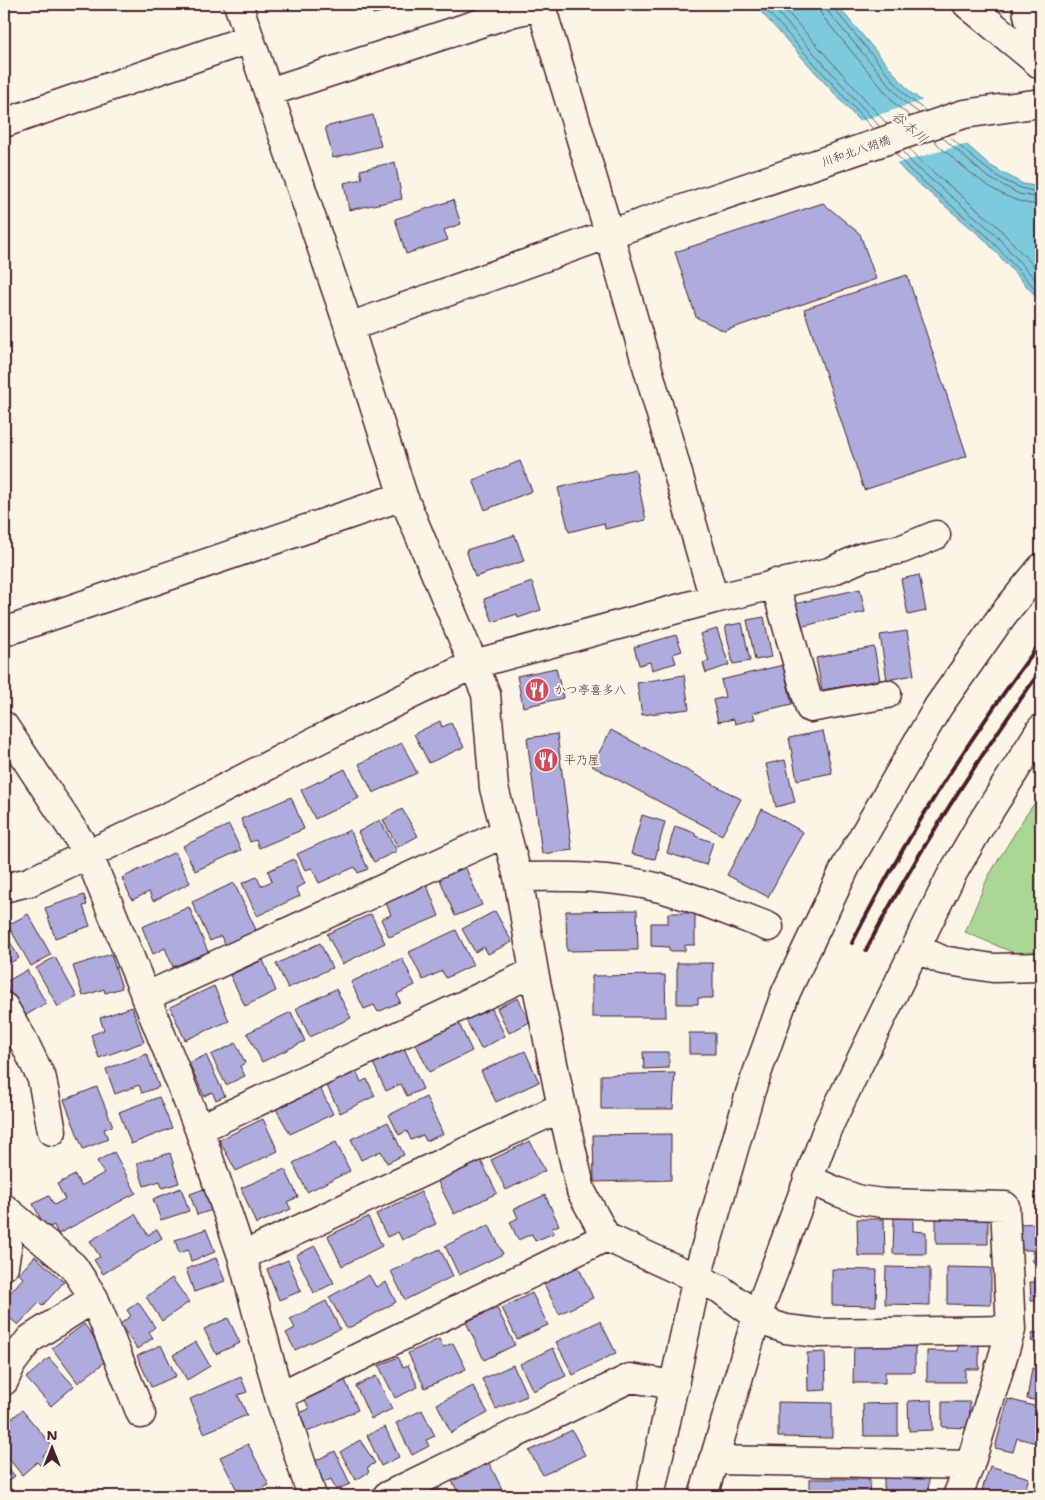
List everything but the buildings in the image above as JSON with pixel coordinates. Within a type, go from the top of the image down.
[{"type":"street","points":[[238,4],[349,327],[403,496],[486,694],[494,788],[518,877],[534,972],[562,1107],[581,1191],[606,1237],[697,1277],[720,1289],[757,1316],[771,1324],[786,1329],[810,1333],[1011,1330]]},
{"type":"street","points":[[967,4],[1041,65]]},
{"type":"street","points":[[1027,4],[1027,12],[1032,29],[1041,36]]},
{"type":"street","points":[[269,92],[514,12],[541,6],[714,599]]},
{"type":"street","points":[[4,123],[249,38]]},
{"type":"street","name":"川和北八朔橋","points":[[349,327],[609,234],[964,114],[1041,103]]},
{"type":"street","points":[[4,632],[403,496]]},
{"type":"street","points":[[4,888],[29,882],[180,811],[328,735],[474,664],[714,599],[829,572],[863,557],[902,549],[936,535]]},
{"type":"street","points":[[650,1496],[697,1277],[732,1153],[769,1037],[786,992],[829,900],[866,830],[938,707],[1002,616],[1041,568]]},
{"type":"street","points":[[776,583],[810,708],[887,694]]},
{"type":"street","points":[[4,726],[88,853],[199,1129],[242,1256],[279,1396],[312,1496]]},
{"type":"street","points":[[703,1496],[757,1316],[828,1128],[961,859],[1041,729]]},
{"type":"street","points":[[145,997],[505,833]]},
{"type":"street","points":[[518,877],[561,876],[616,880],[658,888],[702,901],[769,927]]},
{"type":"street","points":[[916,948],[942,960],[993,968],[1041,966]]},
{"type":"street","points":[[199,1129],[534,972]]},
{"type":"street","points":[[4,1007],[24,1040],[42,1080],[52,1131]]},
{"type":"street","points":[[242,1256],[562,1107]]},
{"type":"street","points":[[808,1179],[860,1200],[883,1203],[1005,1206],[1011,1330],[970,1465],[957,1496]]},
{"type":"street","points":[[4,1266],[7,1247],[5,1209]]},
{"type":"street","points":[[5,1209],[73,1266],[94,1298],[141,1414]]},
{"type":"street","points":[[279,1396],[606,1237]]},
{"type":"street","points":[[4,1382],[12,1363],[30,1339],[94,1298]]},
{"type":"street","points":[[387,1496],[630,1378],[674,1385]]},
{"type":"street","points":[[713,1460],[970,1465]]},
{"type":"green space","points":[[1041,794],[1041,956],[1021,956],[965,932],[988,877]]},
{"type":"water","name":"谷本川","points":[[754,4],[836,4],[911,93],[938,113],[952,132],[991,166],[1023,184],[1041,187],[1041,302],[984,239],[906,173]]},
{"type":"pier","points":[[924,100],[939,111],[954,130],[970,144],[895,164],[857,122]]},
{"type":"railway","points":[[852,943],[894,864],[940,788],[989,714],[1041,642]]},
{"type":"railway","points":[[866,950],[927,842],[994,738],[1041,670]]},
{"type":"place","name":"かつ亭喜多八","points":[[537,690]]},
{"type":"place","name":"平乃屋","points":[[546,760]]}]
